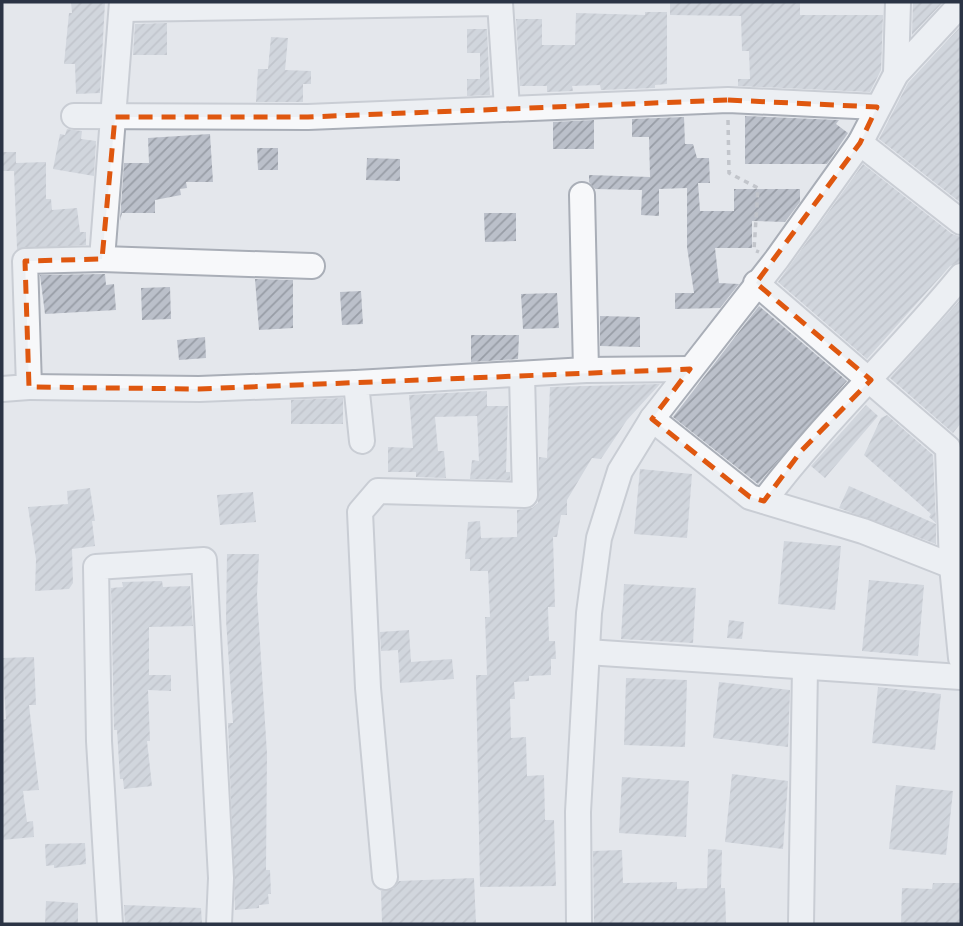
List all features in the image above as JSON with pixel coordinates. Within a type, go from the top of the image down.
[{"type":"street","points":[[896,74],[898,2]]},
{"type":"street","points":[[102,259],[122,6],[500,3],[507,108]]},
{"type":"street","points":[[579,924],[578,812],[587,652],[598,538],[620,471],[652,419],[777,259],[860,143],[896,74],[961,4]]},
{"type":"street","points":[[74,116],[308,117],[728,100],[877,107]]},
{"type":"street","points":[[860,143],[961,222]]},
{"type":"street","points":[[582,195],[586,370]]},
{"type":"street","points":[[29,387],[25,261],[102,259],[312,267]]},
{"type":"street","points":[[764,500],[802,450],[871,380],[961,276]]},
{"type":"street","points":[[756,283],[871,380],[955,440],[961,658]]},
{"type":"street","points":[[2,388],[199,389],[586,370],[690,369]]},
{"type":"street","points":[[385,877],[368,688],[360,512],[378,491],[525,495],[522,375]]},
{"type":"street","points":[[356,383],[362,441]]},
{"type":"street","points":[[652,419],[750,497],[863,531],[957,566]]},
{"type":"street","points":[[110,924],[99,741],[96,568],[204,560],[221,878],[219,924]]},
{"type":"street","points":[[587,652],[961,677]]},
{"type":"street","points":[[800,924],[805,667]]},
{"type":"path","points":[[728,100],[729,173],[758,188],[754,250],[777,259]]},
{"type":"highlighted area","points":[[728,100],[877,107],[860,143],[756,283],[871,380],[802,450],[764,501],[750,497],[652,419],[690,369],[199,389],[29,387],[25,261],[102,259],[115,117],[308,117]]},
{"type":"building","points":[[71,2],[105,2],[100,93],[76,94],[75,64],[64,64],[69,13],[72,13]]},
{"type":"building","points":[[670,2],[790,2],[800,3],[800,15],[883,15],[881,70],[870,92],[738,86],[738,79],[750,79],[749,51],[742,51],[741,16],[670,15]]},
{"type":"building","points":[[913,2],[943,2],[912,35]]},
{"type":"building","points":[[645,12],[667,12],[667,84],[655,85],[655,88],[601,90],[600,85],[572,86],[573,91],[547,92],[547,86],[520,86],[516,19],[542,19],[542,45],[575,45],[576,13],[645,15]]},
{"type":"building","points":[[167,23],[167,55],[133,55],[135,24]]},
{"type":"building","points":[[961,26],[961,203],[879,139],[908,83]]},
{"type":"building","points":[[467,29],[487,29],[490,95],[467,96],[467,79],[480,79],[480,53],[467,53]]},
{"type":"building","points":[[271,37],[288,38],[285,70],[311,71],[311,84],[303,84],[303,102],[256,102],[258,69],[268,69]]},
{"type":"building","points":[[745,116],[839,120],[836,124],[848,133],[827,164],[745,164]]},
{"type":"building","points":[[684,117],[685,144],[693,144],[697,158],[709,158],[710,183],[698,183],[700,211],[734,211],[734,189],[800,189],[800,202],[785,222],[752,221],[752,248],[715,248],[719,283],[739,284],[720,308],[675,309],[675,293],[694,293],[687,247],[687,188],[659,189],[659,216],[641,215],[642,190],[595,189],[589,182],[589,175],[650,177],[649,137],[632,137],[632,119]]},
{"type":"building","points":[[594,120],[594,149],[553,149],[553,122]]},
{"type":"building","points":[[67,129],[82,131],[81,139],[96,141],[94,176],[53,169],[60,134],[65,135]]},
{"type":"building","points":[[210,134],[213,182],[186,182],[187,188],[180,189],[181,195],[155,200],[155,213],[122,213],[120,221],[124,163],[149,163],[148,138]]},
{"type":"building","points":[[257,148],[278,148],[278,170],[258,170]]},
{"type":"building","points":[[2,152],[16,152],[16,163],[46,162],[46,199],[51,199],[52,210],[77,208],[80,232],[86,232],[86,245],[17,249],[14,171],[2,171]]},
{"type":"building","points":[[367,158],[400,159],[400,181],[366,180]]},
{"type":"building","points":[[863,164],[952,234],[961,237],[961,261],[950,266],[867,359],[778,282]]},
{"type":"building","points":[[484,213],[516,213],[516,241],[485,242]]},
{"type":"building","points":[[105,274],[106,285],[114,284],[116,310],[45,314],[40,275]]},
{"type":"building","points":[[255,279],[293,280],[293,328],[259,330]]},
{"type":"building","points":[[170,287],[171,319],[142,320],[141,288]]},
{"type":"building","points":[[361,291],[363,324],[342,325],[340,292]]},
{"type":"building","points":[[557,293],[559,328],[523,329],[521,294]]},
{"type":"building","points":[[961,299],[961,423],[953,433],[890,378]]},
{"type":"building","points":[[759,306],[847,381],[758,484],[673,417]]},
{"type":"building","points":[[600,316],[640,317],[640,347],[600,346]]},
{"type":"building","points":[[471,335],[519,335],[518,359],[471,362]]},
{"type":"building","points":[[205,337],[206,358],[179,360],[177,340]]},
{"type":"building","points":[[660,384],[627,420],[601,459],[592,458],[567,500],[567,515],[561,515],[557,537],[553,537],[555,607],[548,607],[549,641],[555,641],[556,659],[551,659],[551,675],[529,676],[529,681],[514,682],[515,699],[510,699],[511,738],[526,737],[527,776],[544,775],[545,820],[554,820],[556,886],[480,887],[476,675],[487,675],[485,617],[490,617],[488,571],[470,571],[470,559],[465,559],[468,522],[480,521],[481,538],[517,537],[517,510],[532,508],[538,503],[539,457],[547,458],[550,387]]},
{"type":"building","points":[[487,391],[487,406],[508,406],[506,472],[510,472],[510,480],[470,479],[472,460],[479,461],[477,416],[435,417],[438,451],[444,451],[446,478],[416,477],[416,472],[388,472],[388,447],[413,448],[409,395]]},
{"type":"building","points":[[343,398],[343,424],[291,424],[291,400]]},
{"type":"building","points":[[866,405],[878,416],[825,478],[811,466]]},
{"type":"building","points":[[887,415],[933,455],[936,523],[929,517],[931,514],[864,455],[881,418]]},
{"type":"building","points":[[640,469],[692,474],[687,538],[634,534]]},
{"type":"building","points":[[849,486],[936,524],[936,544],[839,508]]},
{"type":"building","points":[[90,488],[95,521],[92,521],[95,546],[72,549],[73,583],[69,589],[35,591],[36,559],[28,507],[68,504],[67,491]]},
{"type":"building","points":[[253,492],[256,522],[220,525],[217,495]]},
{"type":"building","points":[[784,541],[841,546],[835,610],[778,604]]},
{"type":"building","points":[[227,554],[259,554],[257,595],[267,754],[266,870],[270,870],[271,894],[268,894],[269,904],[259,905],[259,908],[235,910],[228,723],[233,723],[226,620]]},
{"type":"building","points":[[869,580],[924,585],[918,656],[862,651]]},
{"type":"building","points":[[162,581],[163,587],[190,586],[193,626],[149,627],[149,675],[171,675],[171,691],[148,690],[150,741],[147,741],[152,786],[124,789],[123,779],[120,779],[117,730],[114,730],[111,588],[123,587],[122,582]]},
{"type":"building","points":[[624,584],[696,588],[693,643],[621,639]]},
{"type":"building","points":[[729,620],[744,622],[742,639],[727,638]]},
{"type":"building","points":[[409,630],[411,662],[452,659],[454,679],[400,683],[398,650],[381,651],[380,632]]},
{"type":"building","points":[[34,657],[36,705],[29,705],[39,790],[23,791],[27,822],[33,821],[34,837],[2,840],[2,720],[6,719],[2,658]]},
{"type":"building","points":[[626,678],[687,680],[685,747],[624,745]]},
{"type":"building","points":[[719,682],[790,690],[788,747],[713,738]]},
{"type":"building","points":[[878,687],[941,694],[935,750],[872,743]]},
{"type":"building","points":[[732,774],[788,781],[783,849],[725,842]]},
{"type":"building","points":[[622,777],[689,781],[686,837],[619,833]]},
{"type":"building","points":[[896,785],[953,791],[946,855],[889,849]]},
{"type":"building","points":[[85,843],[86,864],[54,868],[54,865],[46,866],[45,844]]},
{"type":"building","points":[[708,849],[722,850],[721,888],[725,888],[726,924],[594,924],[593,851],[622,850],[623,883],[677,882],[677,889],[707,888]]},
{"type":"building","points":[[474,878],[476,924],[382,924],[381,891],[393,889],[399,881]]},
{"type":"building","points":[[933,883],[961,883],[961,924],[901,924],[902,888],[932,889]]},
{"type":"building","points":[[46,901],[78,903],[78,924],[45,924]]},
{"type":"building","points":[[124,905],[201,908],[202,924],[125,924]]}]
